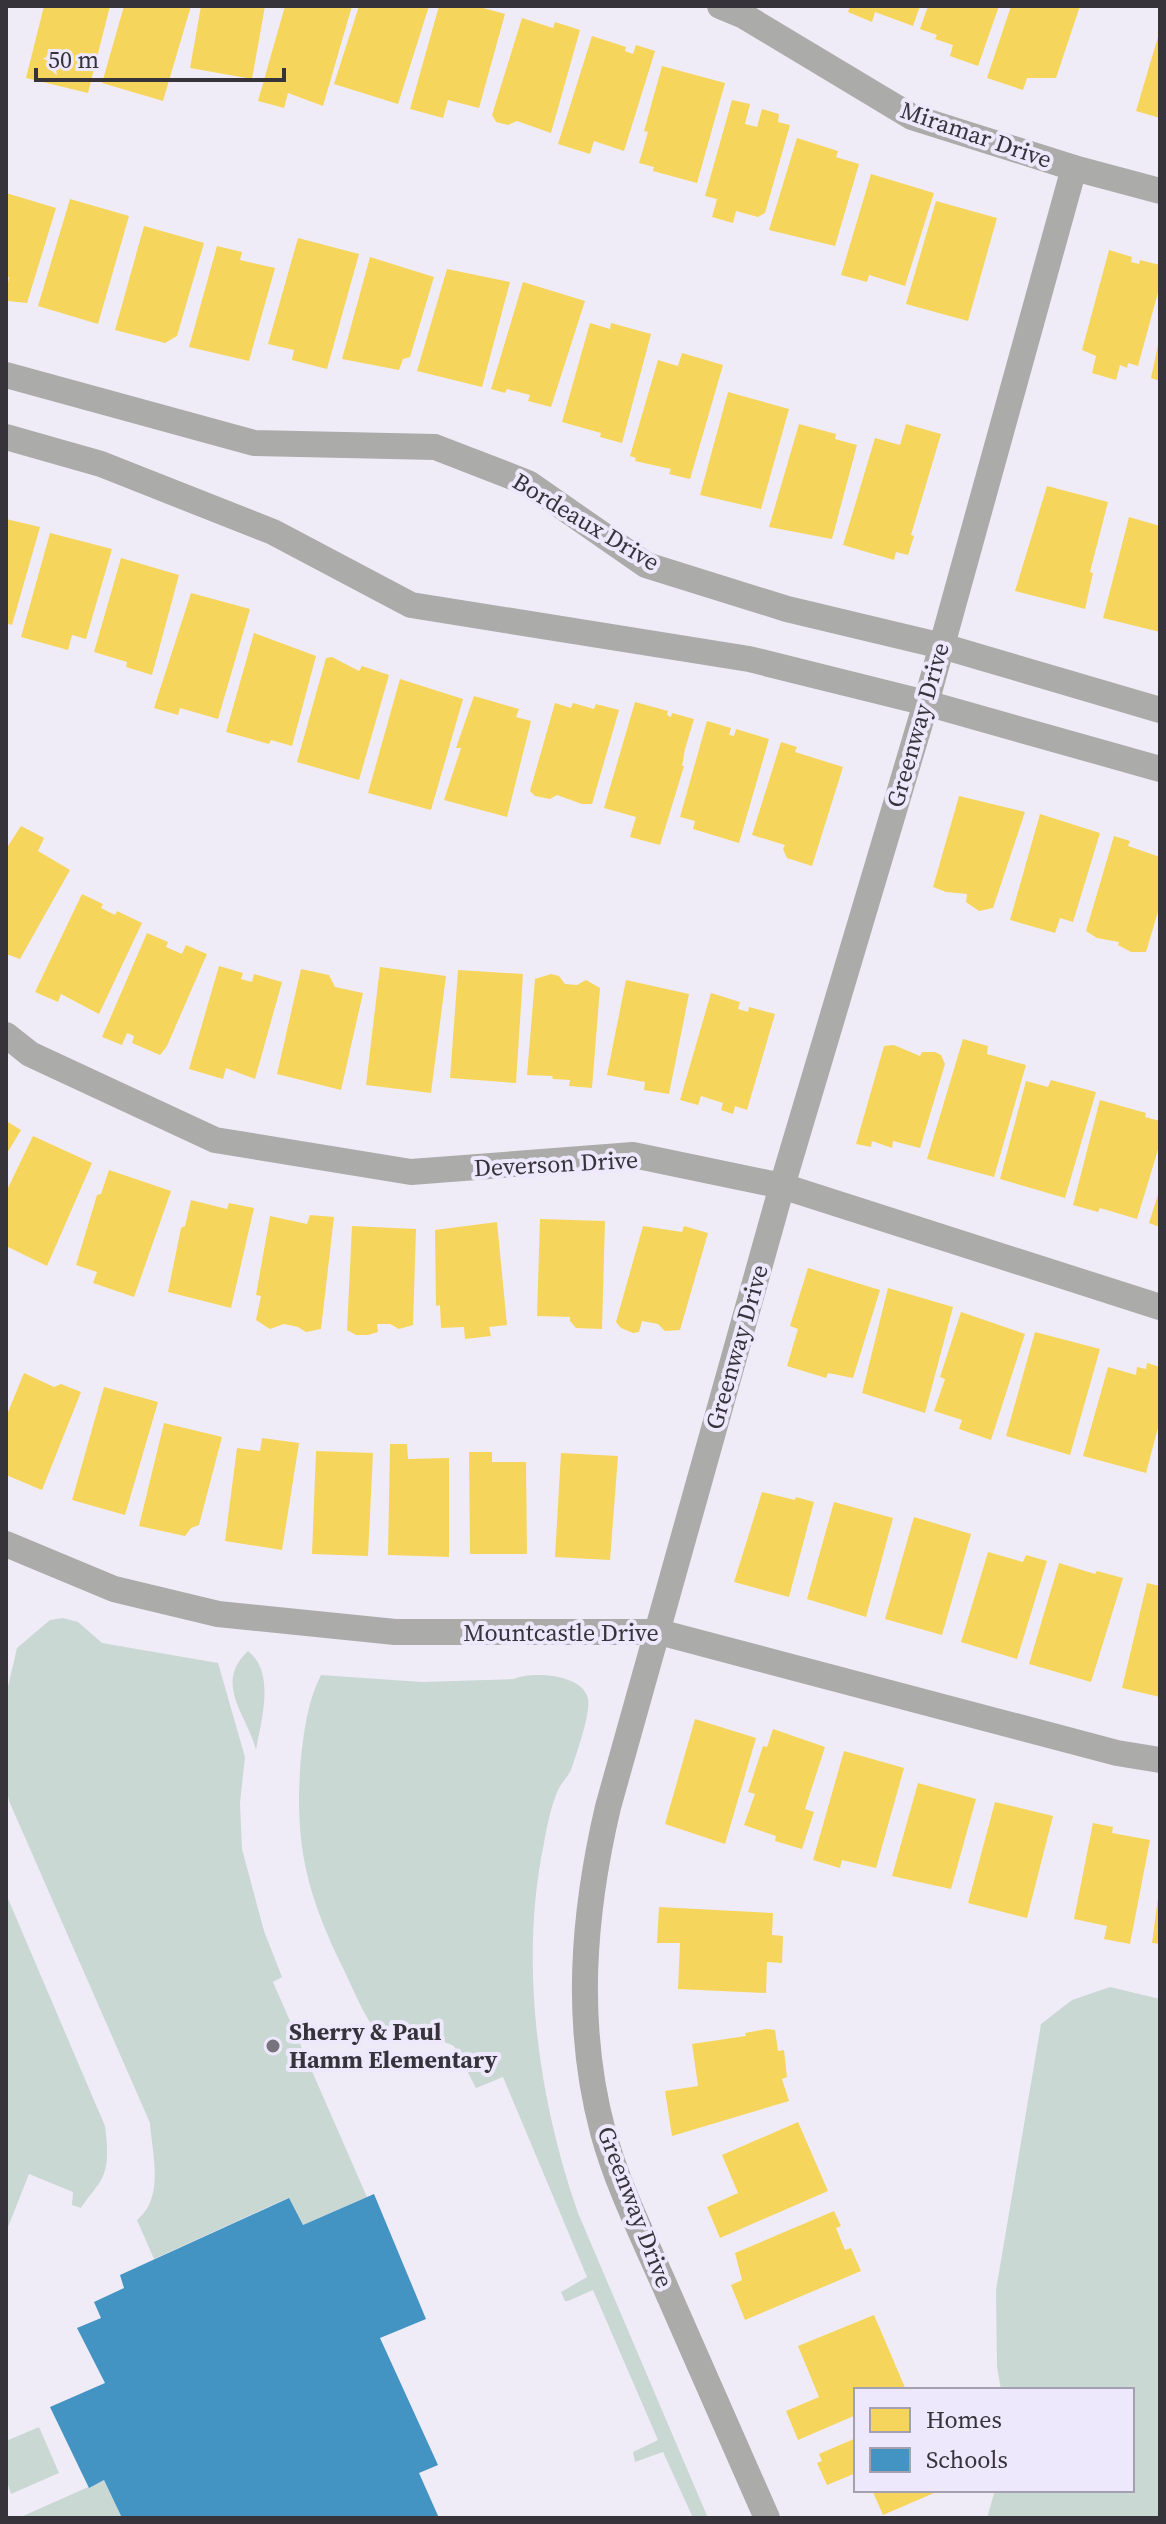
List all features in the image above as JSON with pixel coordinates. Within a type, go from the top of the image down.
[{"type":"street","name":"Miramar Drive","points":[[720,6],[744,16],[912,117],[1074,168],[1160,191]]},
{"type":"street","name":"Greenway Drive","points":[[767,2518],[613,2163],[603,2130],[588,2054],[584,1977],[591,1889],[608,1807],[782,1186],[926,703],[1074,168]]},
{"type":"street","name":"Bordeaux Drive","points":[[6,375],[254,443],[435,447],[528,483],[646,565],[787,609],[942,646],[1160,710]]},
{"type":"street","points":[[6,437],[101,464],[273,532],[411,605],[749,659],[926,703],[1160,769]]},
{"type":"street","name":"Deverson Drive","points":[[6,1035],[30,1054],[215,1140],[411,1172],[633,1155],[782,1186],[1160,1307]]},
{"type":"street","name":"Mountcastle Drive","points":[[6,1544],[114,1589],[218,1614],[395,1632],[659,1632],[1117,1753],[1160,1760]]},
{"type":"shaded area","points":[[63,1618],[78,1622],[102,1643],[218,1663],[245,1757],[240,1803],[242,1849],[264,1931],[282,1977],[273,1982],[367,2197],[303,2225],[288,2198],[154,2259],[137,2220],[146,2210],[154,2187],[150,2123],[9,1801],[6,1785],[6,1695],[17,1648],[50,1620]]},
{"type":"shaded area","points":[[248,1651],[257,1660],[264,1684],[256,1750],[233,1687],[233,1675],[238,1663]]},
{"type":"shaded area","points":[[321,1675],[422,1682],[544,1675],[577,1684],[588,1699],[585,1724],[570,1773],[558,1790],[551,1809],[537,1888],[533,1982],[543,2077],[552,2124],[578,2213],[708,2518],[693,2518],[663,2452],[635,2462],[633,2452],[658,2440],[593,2290],[568,2301],[561,2292],[587,2277],[503,2077],[476,2088],[454,2046],[439,2040],[379,2030],[371,2024],[329,1937],[305,1864],[299,1814],[304,1736],[310,1705]]},
{"type":"shaded area","points":[[6,1894],[105,2126],[107,2153],[101,2180],[81,2208],[72,2205],[73,2192],[29,2174],[6,2232]]},
{"type":"shaded area","points":[[1110,1987],[1160,1999],[1160,2518],[987,2518],[994,2492],[1134,2492],[1134,2388],[1001,2388],[997,2367],[996,2290],[1041,2024],[1072,2000]]},
{"type":"shaded area","points":[[39,2427],[59,2473],[11,2494],[6,2479],[6,2441]]},
{"type":"shaded area","points":[[104,2480],[122,2518],[23,2516]]},
{"type":"building: Homes","points":[[44,6],[110,6],[88,93],[26,78]]},
{"type":"building: Homes","points":[[124,6],[191,6],[163,101],[102,83]]},
{"type":"building: Homes","points":[[201,6],[265,6],[252,79],[190,68]]},
{"type":"building: Homes","points":[[285,6],[352,6],[323,106],[288,93],[284,108],[258,101]]},
{"type":"building: Homes","points":[[359,6],[429,6],[398,104],[334,84]]},
{"type":"building: Homes","points":[[439,6],[476,6],[505,14],[479,108],[448,100],[443,118],[410,109]]},
{"type":"building: Homes","points":[[850,6],[920,6],[913,26],[875,12],[872,22],[848,12]]},
{"type":"building: Homes","points":[[928,6],[999,6],[978,66],[950,56],[953,45],[935,39],[937,35],[920,29]]},
{"type":"building: Homes","points":[[1011,6],[1080,6],[1056,78],[1027,78],[1023,90],[987,78]]},
{"type":"building: Homes","points":[[522,18],[553,28],[555,22],[580,30],[551,133],[517,121],[508,125],[496,122],[492,115]]},
{"type":"building: Homes","points":[[1160,30],[1160,118],[1136,111]]},
{"type":"building: Homes","points":[[592,36],[626,47],[625,51],[633,54],[636,45],[655,51],[624,151],[594,141],[590,154],[558,144]]},
{"type":"building: Homes","points":[[662,66],[725,83],[697,183],[653,171],[654,167],[639,163],[648,132],[644,131]]},
{"type":"building: Homes","points":[[732,100],[750,104],[745,124],[757,127],[762,109],[779,114],[778,122],[790,125],[765,213],[758,217],[736,211],[733,223],[712,217],[717,199],[705,196]]},
{"type":"building: Homes","points":[[797,138],[838,151],[836,157],[859,164],[835,246],[769,230]]},
{"type":"building: Homes","points":[[871,174],[934,193],[905,286],[869,275],[867,282],[841,275]]},
{"type":"building: Homes","points":[[6,193],[56,208],[27,303],[8,301],[6,296],[9,277],[6,277]]},
{"type":"building: Homes","points":[[70,199],[129,216],[98,324],[38,306]]},
{"type":"building: Homes","points":[[936,201],[997,218],[968,321],[906,304]]},
{"type":"building: Homes","points":[[144,226],[204,243],[177,336],[165,343],[115,330]]},
{"type":"building: Homes","points":[[298,238],[359,254],[327,369],[292,360],[294,350],[268,344]]},
{"type":"building: Homes","points":[[217,246],[242,252],[240,260],[275,268],[249,361],[189,347]]},
{"type":"building: Homes","points":[[1109,250],[1132,257],[1131,262],[1139,264],[1140,260],[1160,265],[1160,285],[1138,366],[1128,363],[1127,368],[1120,365],[1116,380],[1092,373],[1096,356],[1082,350]]},
{"type":"building: Homes","points":[[370,257],[434,277],[410,357],[403,359],[399,370],[342,359]]},
{"type":"building: Homes","points":[[447,269],[510,282],[482,387],[417,371]]},
{"type":"building: Homes","points":[[523,282],[585,301],[551,407],[528,401],[530,395],[507,389],[505,393],[491,389]]},
{"type":"building: Homes","points":[[590,323],[610,329],[611,323],[651,334],[622,443],[600,437],[601,433],[562,422]]},
{"type":"building: Homes","points":[[1160,340],[1160,381],[1151,378]]},
{"type":"building: Homes","points":[[682,353],[723,365],[690,479],[669,474],[671,469],[635,461],[636,458],[630,456],[658,360],[678,366]]},
{"type":"building: Homes","points":[[728,392],[789,409],[761,509],[700,495]]},
{"type":"building: Homes","points":[[799,424],[836,434],[835,439],[857,445],[832,539],[769,527]]},
{"type":"building: Homes","points":[[906,424],[941,434],[908,555],[896,552],[894,560],[843,545],[875,438],[900,445]]},
{"type":"building: Homes","points":[[1047,486],[1108,502],[1090,572],[1093,573],[1085,609],[1015,591]]},
{"type":"building: Homes","points":[[1129,517],[1160,526],[1160,632],[1103,618]]},
{"type":"building: Homes","points":[[6,519],[40,527],[12,625],[6,623]]},
{"type":"building: Homes","points":[[50,533],[112,549],[86,639],[72,635],[68,650],[21,637]]},
{"type":"building: Homes","points":[[121,558],[179,575],[152,675],[126,667],[127,662],[94,652]]},
{"type":"building: Homes","points":[[191,593],[250,609],[218,719],[180,708],[178,715],[154,708]]},
{"type":"building: Homes","points":[[254,633],[316,656],[292,746],[271,740],[269,744],[226,732]]},
{"type":"building: Homes","points":[[332,657],[359,671],[362,666],[389,675],[359,780],[297,762],[326,658]]},
{"type":"building: Homes","points":[[400,679],[463,699],[431,810],[368,793]]},
{"type":"building: Homes","points":[[474,696],[519,709],[516,717],[531,721],[507,817],[444,800],[461,748],[456,748]]},
{"type":"building: Homes","points":[[635,702],[668,711],[667,715],[671,717],[672,713],[694,719],[685,749],[684,766],[660,845],[630,837],[636,817],[604,808]]},
{"type":"building: Homes","points":[[555,703],[571,708],[573,703],[594,709],[596,704],[619,710],[592,804],[582,804],[557,795],[550,799],[535,796],[530,791]]},
{"type":"building: Homes","points":[[707,721],[731,728],[729,735],[734,736],[736,729],[769,739],[739,843],[693,829],[695,821],[680,817]]},
{"type":"building: Homes","points":[[781,742],[797,747],[795,752],[843,767],[812,866],[787,858],[783,849],[785,845],[752,835]]},
{"type":"building: Homes","points":[[959,796],[1025,812],[993,908],[979,911],[966,902],[967,894],[933,887]]},
{"type":"building: Homes","points":[[1040,814],[1100,833],[1073,922],[1060,918],[1055,933],[1010,920]]},
{"type":"building: Homes","points":[[21,826],[44,838],[38,851],[70,870],[20,959],[6,954],[6,849]]},
{"type":"building: Homes","points":[[1114,836],[1130,841],[1128,846],[1160,857],[1160,905],[1146,952],[1131,952],[1118,945],[1119,942],[1097,938],[1086,931]]},
{"type":"building: Homes","points":[[82,894],[103,904],[101,908],[115,915],[117,911],[142,923],[99,1014],[61,994],[58,1002],[35,992]]},
{"type":"building: Homes","points":[[147,933],[168,942],[166,947],[182,954],[186,945],[207,954],[167,1046],[160,1055],[132,1043],[134,1036],[127,1033],[122,1045],[102,1037]]},
{"type":"building: Homes","points":[[219,966],[243,973],[241,979],[252,982],[254,974],[282,982],[255,1079],[226,1068],[223,1079],[189,1069]]},
{"type":"building: Homes","points":[[380,967],[446,976],[431,1093],[366,1085]]},
{"type":"building: Homes","points":[[301,969],[329,975],[335,987],[363,993],[341,1090],[277,1074]]},
{"type":"building: Homes","points":[[458,970],[523,974],[516,1083],[450,1078]]},
{"type":"building: Homes","points":[[551,974],[559,976],[565,984],[577,985],[586,980],[600,988],[592,1088],[569,1086],[570,1080],[553,1079],[552,1076],[527,1075],[535,979]]},
{"type":"building: Homes","points":[[626,980],[689,994],[669,1094],[644,1090],[645,1082],[607,1075]]},
{"type":"building: Homes","points":[[711,993],[740,1002],[738,1009],[748,1012],[749,1007],[775,1014],[747,1110],[735,1106],[733,1114],[721,1110],[723,1103],[701,1096],[698,1105],[680,1100]]},
{"type":"building: Homes","points":[[963,1039],[988,1046],[987,1054],[1026,1065],[994,1177],[927,1159]]},
{"type":"building: Homes","points":[[894,1045],[920,1056],[922,1052],[935,1052],[941,1055],[945,1064],[920,1148],[893,1141],[892,1148],[872,1141],[871,1147],[856,1144],[884,1046]]},
{"type":"building: Homes","points":[[1051,1080],[1096,1092],[1065,1198],[1000,1179],[1026,1081],[1048,1087]]},
{"type":"building: Homes","points":[[1100,1100],[1146,1113],[1145,1117],[1160,1121],[1160,1143],[1137,1219],[1100,1208],[1098,1212],[1073,1205]]},
{"type":"building: Homes","points":[[6,1121],[21,1130],[6,1155]]},
{"type":"building: Homes","points":[[33,1136],[92,1163],[47,1266],[6,1246],[6,1192]]},
{"type":"building: Homes","points":[[109,1170],[171,1191],[134,1297],[93,1283],[97,1272],[76,1265],[97,1195],[101,1194]]},
{"type":"building: Homes","points":[[1160,1188],[1160,1227],[1149,1223]]},
{"type":"building: Homes","points":[[191,1200],[227,1209],[229,1203],[254,1208],[231,1308],[168,1292],[181,1228],[185,1226]]},
{"type":"building: Homes","points":[[310,1215],[334,1217],[321,1329],[306,1332],[284,1324],[270,1329],[256,1320],[261,1296],[256,1295],[270,1216],[307,1224]]},
{"type":"building: Homes","points":[[540,1219],[605,1221],[602,1329],[576,1328],[570,1317],[537,1316]]},
{"type":"building: Homes","points":[[497,1222],[507,1325],[489,1327],[491,1336],[465,1339],[464,1327],[441,1328],[440,1305],[436,1306],[435,1230]]},
{"type":"building: Homes","points":[[352,1226],[416,1229],[413,1325],[399,1329],[390,1324],[377,1324],[378,1332],[368,1335],[356,1335],[347,1330]]},
{"type":"building: Homes","points":[[643,1226],[682,1232],[684,1226],[708,1233],[680,1330],[665,1331],[658,1324],[642,1321],[639,1332],[633,1333],[616,1322]]},
{"type":"building: Homes","points":[[808,1268],[880,1290],[853,1378],[828,1373],[826,1378],[787,1366],[798,1329],[790,1326]]},
{"type":"building: Homes","points":[[888,1288],[953,1307],[925,1413],[862,1393]]},
{"type":"building: Homes","points":[[961,1312],[1025,1334],[991,1440],[959,1429],[962,1420],[934,1411],[945,1379],[940,1377]]},
{"type":"building: Homes","points":[[1035,1332],[1100,1349],[1070,1455],[1006,1436]]},
{"type":"building: Homes","points":[[1147,1363],[1160,1367],[1160,1420],[1146,1473],[1083,1456],[1108,1367],[1136,1375],[1137,1367],[1146,1369]]},
{"type":"building: Homes","points":[[24,1373],[54,1387],[61,1384],[81,1392],[42,1490],[6,1475],[6,1417]]},
{"type":"building: Homes","points":[[104,1387],[158,1402],[125,1515],[72,1500]]},
{"type":"building: Homes","points":[[164,1423],[222,1437],[199,1525],[191,1528],[185,1536],[139,1526]]},
{"type":"building: Homes","points":[[262,1438],[299,1443],[282,1550],[225,1541],[237,1448],[260,1451]]},
{"type":"building: Homes","points":[[390,1444],[407,1444],[408,1459],[449,1458],[449,1557],[388,1555]]},
{"type":"building: Homes","points":[[316,1451],[373,1453],[368,1556],[312,1554]]},
{"type":"building: Homes","points":[[469,1452],[492,1452],[492,1462],[526,1462],[527,1554],[470,1554]]},
{"type":"building: Homes","points":[[561,1453],[618,1456],[610,1560],[555,1557]]},
{"type":"building: Homes","points":[[762,1492],[814,1502],[789,1597],[734,1582]]},
{"type":"building: Homes","points":[[834,1502],[893,1518],[866,1617],[807,1599]]},
{"type":"building: Homes","points":[[914,1517],[971,1534],[942,1635],[885,1619]]},
{"type":"building: Homes","points":[[988,1552],[1023,1562],[1026,1555],[1047,1561],[1017,1659],[961,1642]]},
{"type":"building: Homes","points":[[1059,1563],[1095,1574],[1097,1571],[1123,1578],[1091,1682],[1029,1664]]},
{"type":"building: Homes","points":[[1147,1583],[1160,1586],[1160,1697],[1122,1688]]},
{"type":"building: Homes","points":[[695,1719],[756,1738],[725,1844],[665,1824]]},
{"type":"building: Homes","points":[[773,1729],[825,1747],[805,1809],[814,1812],[802,1849],[775,1841],[776,1836],[744,1825],[755,1794],[748,1792],[763,1746],[767,1747]]},
{"type":"building: Homes","points":[[844,1751],[904,1768],[876,1868],[842,1860],[840,1868],[813,1860]]},
{"type":"building: Homes","points":[[918,1783],[976,1799],[951,1889],[892,1876]]},
{"type":"building: Homes","points":[[995,1802],[1053,1816],[1027,1918],[968,1903]]},
{"type":"building: Homes","points":[[1093,1823],[1113,1827],[1112,1833],[1150,1840],[1130,1944],[1104,1939],[1107,1926],[1074,1919]]},
{"type":"building: Homes","points":[[1160,1898],[1160,1944],[1152,1943]]},
{"type":"building: Homes","points":[[659,1907],[773,1913],[772,1935],[783,1936],[782,1963],[767,1962],[766,1993],[678,1989],[680,1943],[657,1943]]},
{"type":"building: Homes","points":[[775,2030],[778,2051],[784,2050],[787,2077],[782,2079],[789,2101],[672,2136],[665,2091],[698,2086],[692,2044],[746,2036],[745,2033]]},
{"type":"building: Homes","points":[[798,2122],[828,2191],[720,2238],[707,2207],[738,2193],[722,2155]]},
{"type":"building: Homes","points":[[834,2211],[841,2226],[836,2228],[845,2250],[851,2248],[861,2271],[745,2320],[731,2285],[742,2280],[735,2253]]},
{"type":"building: Homes","points":[[874,2315],[905,2388],[854,2388],[854,2416],[798,2440],[786,2411],[819,2397],[798,2346]]},
{"type":"building: Homes","points":[[854,2439],[854,2474],[827,2485],[817,2463],[822,2461],[819,2454]]},
{"type":"building: Homes","points":[[873,2492],[936,2492],[883,2515]]},
{"type":"building: Schools","points":[[374,2194],[426,2319],[380,2338],[438,2465],[419,2473],[439,2518],[122,2518],[104,2480],[89,2488],[50,2407],[105,2383],[77,2328],[101,2318],[94,2302],[124,2288],[120,2275],[289,2198],[303,2225]]},
{"type":"place","name":"Sherry & Paul Hamm Elementary","points":[[273,2046]]}]
